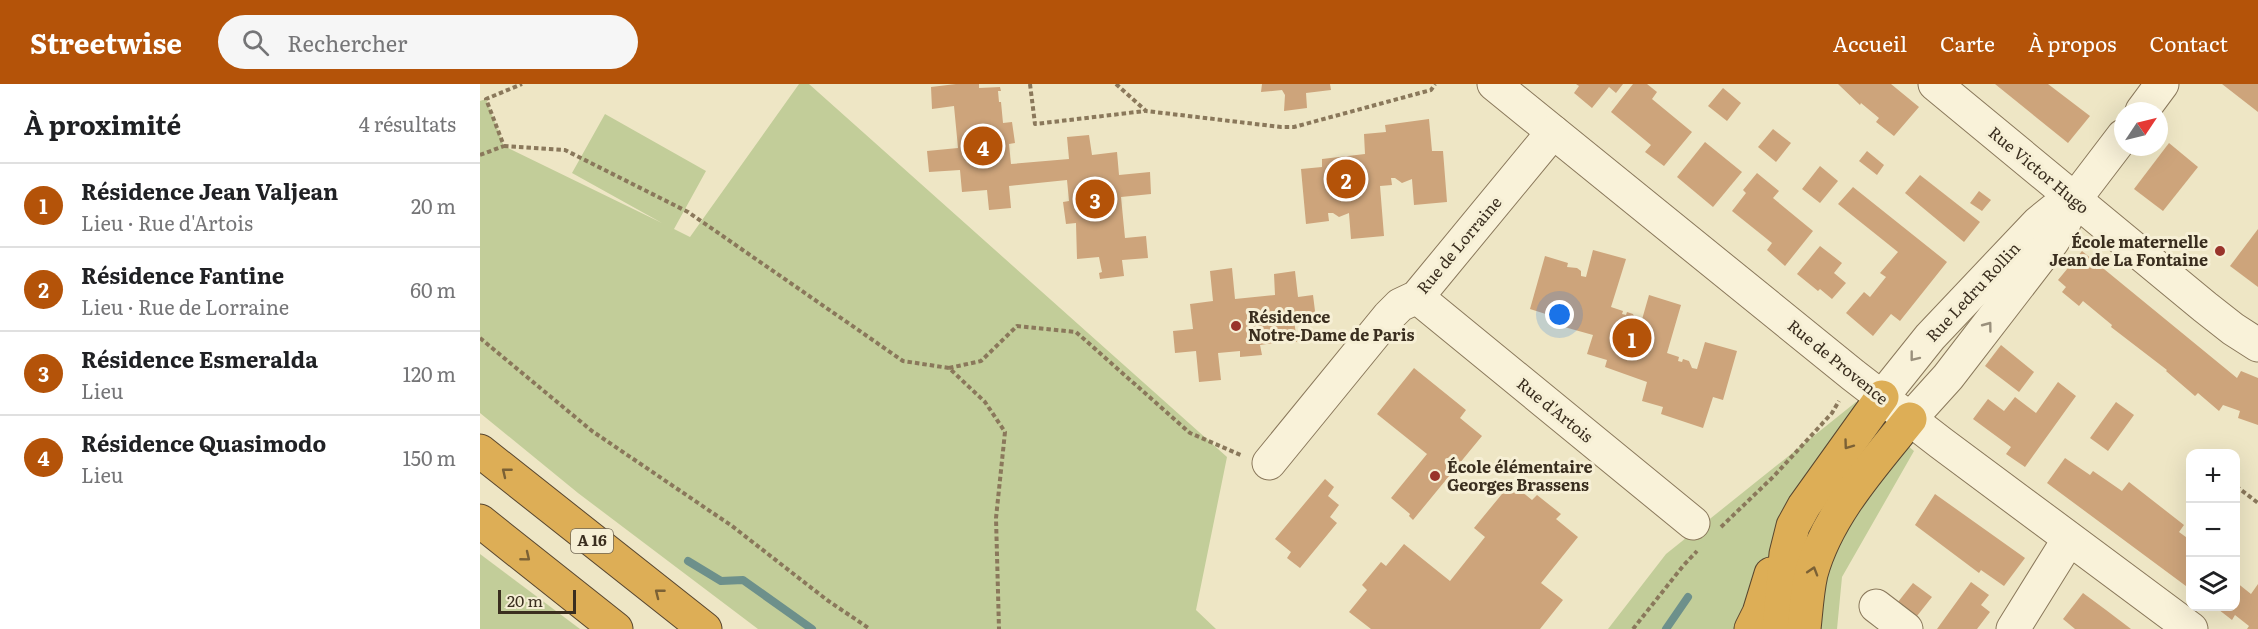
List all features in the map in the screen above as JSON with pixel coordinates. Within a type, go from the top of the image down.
[{"type":"highway","points":[[1751,629],[1763,602],[1779,548],[1798,515],[1882,397]]},
{"type":"highway","points":[[1804,629],[1812,572],[1829,532],[1868,471],[1910,419]]},
{"type":"highway","name":"A 16","points":[[480,452],[705,629]]},
{"type":"highway","points":[[1779,629],[1787,545],[1798,515]]},
{"type":"highway","points":[[480,521],[599,619],[616,629]]},
{"type":"street","name":"Rue de Provence","points":[[1494,84],[1853,375],[2191,629]]},
{"type":"street","name":"Rue Victor Hugo","points":[[1935,84],[2205,307],[2258,345]]},
{"type":"street","points":[[2149,102],[2162,84]]},
{"type":"street","name":"Rue de Lorraine","points":[[1269,463],[1389,316],[1400,305],[1417,297],[1553,132]]},
{"type":"street","name":"Rue Ledru Rollin","points":[[1910,419],[1948,377],[2052,242],[2063,225],[2074,199],[2114,148]]},
{"type":"street","name":"Rue Ledru Rollin","points":[[1882,397],[1930,337],[2031,230],[2054,210],[2074,199]]},
{"type":"street","name":"Rue d'Artois","points":[[1417,297],[1704,534]]},
{"type":"street","points":[[2013,629],[2069,539]]},
{"type":"street","points":[[1876,606],[1906,629]]},
{"type":"path","points":[[504,146],[486,99],[522,84]]},
{"type":"path","points":[[1030,84],[1035,124],[1146,111],[1294,127],[1431,90],[1435,84]]},
{"type":"path","points":[[1116,84],[1146,111]]},
{"type":"path","points":[[480,155],[504,146],[565,150],[688,212],[903,361],[949,368],[981,361],[1017,326],[1076,332],[1190,433],[1236,454],[1269,463]]},
{"type":"path","points":[[480,338],[599,436],[732,526],[819,594],[870,629]]},
{"type":"path","points":[[949,368],[985,402],[1005,432],[996,518],[999,629]]},
{"type":"path","points":[[1633,629],[1683,566],[1704,534],[1774,476],[1832,413],[1853,375]]},
{"type":"path","points":[[2240,490],[2258,503]]},
{"type":"green space","points":[[799,84],[809,84],[1227,457],[1196,610],[1216,629],[758,629],[578,493],[480,413],[480,101],[486,99],[504,146],[662,223],[572,173],[605,114],[706,171],[674,229],[690,237]]},
{"type":"green space","points":[[1856,402],[1914,451],[1842,577],[1837,629],[1608,629],[1666,554]]},
{"type":"green space","points":[[480,554],[580,629],[480,629]]},
{"type":"building","points":[[979,84],[979,88],[1000,87],[1001,91],[998,91],[1003,123],[1012,122],[1015,143],[1009,144],[1011,164],[1069,159],[1067,137],[1089,135],[1092,155],[1117,152],[1119,175],[1150,172],[1151,194],[1121,197],[1125,238],[1146,236],[1148,258],[1122,260],[1124,276],[1100,279],[1099,273],[1102,272],[1099,257],[1077,259],[1076,223],[1066,224],[1063,202],[1069,201],[1067,180],[1009,186],[1011,208],[989,210],[987,190],[962,192],[960,170],[929,172],[927,151],[958,148],[954,106],[932,109],[931,87]]},
{"type":"building","points":[[1262,84],[1330,84],[1331,90],[1306,93],[1307,108],[1284,111],[1285,95],[1282,90],[1261,92]]},
{"type":"building","points":[[1576,84],[1623,84],[1616,93],[1609,87],[1592,108],[1574,93],[1579,86]]},
{"type":"building","points":[[1633,84],[1647,84],[1657,92],[1652,99],[1692,132],[1664,166],[1645,152],[1651,145],[1611,112]]},
{"type":"building","points":[[1838,84],[1891,84],[1919,107],[1894,136],[1876,122],[1879,118],[1861,103],[1860,105]]},
{"type":"building","points":[[1995,84],[2048,84],[2090,116],[2068,143]]},
{"type":"building","points":[[2222,84],[2258,84],[2258,112]]},
{"type":"building","points":[[1723,88],[1741,103],[1727,121],[1708,106]]},
{"type":"building","points":[[1429,119],[1432,151],[1443,151],[1447,202],[1414,205],[1412,179],[1402,183],[1391,178],[1392,185],[1380,186],[1384,236],[1351,239],[1349,213],[1339,217],[1328,213],[1329,221],[1306,224],[1301,169],[1322,167],[1322,159],[1365,154],[1364,134],[1386,132],[1385,125]]},
{"type":"building","points":[[1773,129],[1791,143],[1776,162],[1758,147]]},
{"type":"building","points":[[1705,142],[1742,172],[1713,207],[1677,177]]},
{"type":"building","points":[[2168,144],[2198,167],[2163,211],[2134,189],[2159,156],[2168,156]]},
{"type":"building","points":[[1867,151],[1884,165],[1877,175],[1859,161]]},
{"type":"building","points":[[1820,166],[1838,181],[1820,203],[1802,189]]},
{"type":"building","points":[[1757,173],[1779,191],[1773,198],[1813,231],[1785,266],[1767,250],[1772,243],[1732,211],[1746,193],[1743,190]]},
{"type":"building","points":[[1920,175],[1980,222],[1964,242],[1905,193]]},
{"type":"building","points":[[1853,187],[1947,262],[1900,321],[1891,314],[1873,336],[1846,313],[1864,292],[1870,297],[1886,277],[1880,273],[1898,252],[1838,204]]},
{"type":"building","points":[[1979,191],[1991,200],[1982,211],[1970,203]]},
{"type":"building","points":[[2258,229],[2258,287],[2230,266]]},
{"type":"building","points":[[1820,246],[1842,263],[1834,273],[1846,283],[1832,299],[1797,274]]},
{"type":"building","points":[[1593,250],[1626,259],[1611,307],[1623,311],[1622,314],[1626,315],[1627,312],[1633,314],[1636,321],[1641,323],[1649,295],[1681,305],[1667,353],[1679,357],[1678,361],[1682,362],[1683,359],[1689,361],[1692,368],[1697,369],[1705,342],[1737,351],[1723,400],[1713,397],[1703,428],[1661,414],[1663,407],[1642,401],[1647,382],[1605,367],[1607,360],[1587,354],[1593,335],[1550,323],[1552,316],[1530,309],[1545,256],[1568,263],[1567,267],[1577,268],[1581,271],[1581,276],[1586,277]]},
{"type":"building","points":[[2082,251],[2237,378],[2241,371],[2258,378],[2258,425],[2238,418],[2240,411],[2223,405],[2219,411],[2198,393],[2195,396],[2083,301],[2079,306],[2062,292],[2066,287],[2058,280]]},
{"type":"building","name":"Résidence Notre-Dame de Paris","points":[[1232,268],[1235,299],[1275,295],[1274,274],[1295,271],[1298,297],[1313,295],[1316,319],[1294,320],[1297,342],[1291,342],[1292,340],[1260,345],[1262,355],[1240,357],[1240,351],[1218,353],[1221,380],[1199,382],[1196,351],[1175,353],[1173,331],[1193,329],[1190,304],[1213,301],[1210,271]]},
{"type":"building","points":[[2001,345],[2034,372],[2019,392],[1985,366]]},
{"type":"building","points":[[1414,368],[1466,410],[1460,418],[1482,436],[1413,520],[1410,514],[1391,498],[1427,454],[1377,414]]},
{"type":"building","points":[[2058,382],[2076,396],[2025,467],[2006,454],[2011,447],[1973,419],[1988,399],[2004,411],[2015,397],[2036,413]]},
{"type":"building","points":[[2116,402],[2134,415],[2108,451],[2090,438]]},
{"type":"building","points":[[2065,458],[2090,475],[2093,471],[2122,491],[2129,482],[2184,525],[2179,532],[2186,537],[2186,586],[2047,483]]},
{"type":"building","points":[[1325,479],[1334,487],[1328,496],[1339,505],[1330,517],[1337,523],[1300,568],[1287,558],[1291,552],[1275,539]]},
{"type":"building","points":[[1511,483],[1532,500],[1537,495],[1561,514],[1556,519],[1578,537],[1541,583],[1563,600],[1540,629],[1371,629],[1349,612],[1367,590],[1362,585],[1381,562],[1386,566],[1404,544],[1450,581],[1485,537],[1474,528]]},
{"type":"building","points":[[1935,494],[2025,558],[2004,586],[1981,570],[1979,573],[1915,525]]},
{"type":"building","points":[[1971,582],[1989,595],[1981,605],[1990,612],[1977,629],[1937,629]]},
{"type":"building","points":[[1913,583],[1932,597],[1917,616],[1898,602]]},
{"type":"building","points":[[2258,584],[2258,629],[2247,629],[2249,626],[2235,615],[2232,620],[2220,611],[2240,611],[2240,585],[2251,594]]},
{"type":"building","points":[[2083,593],[2131,629],[2075,629],[2063,619]]},
{"type":"waterway","points":[[688,561],[721,581],[743,580],[812,629]]},
{"type":"waterway","points":[[1666,629],[1688,597]]},
{"type":"place","name":"Résidence Quasimodo","points":[[983,146]]},
{"type":"place","name":"Résidence Fantine","points":[[1346,179]]},
{"type":"place","name":"Résidence Esmeralda","points":[[1095,199]]},
{"type":"place","name":"École maternelle Jean de La Fontaine","points":[[2220,251]]},
{"type":"place","name":"Résidence Notre-Dame de Paris","points":[[1236,326]]},
{"type":"place","name":"Résidence Jean Valjean","points":[[1632,338]]},
{"type":"place","name":"École élémentaire Georges Brassens","points":[[1435,476]]}]
